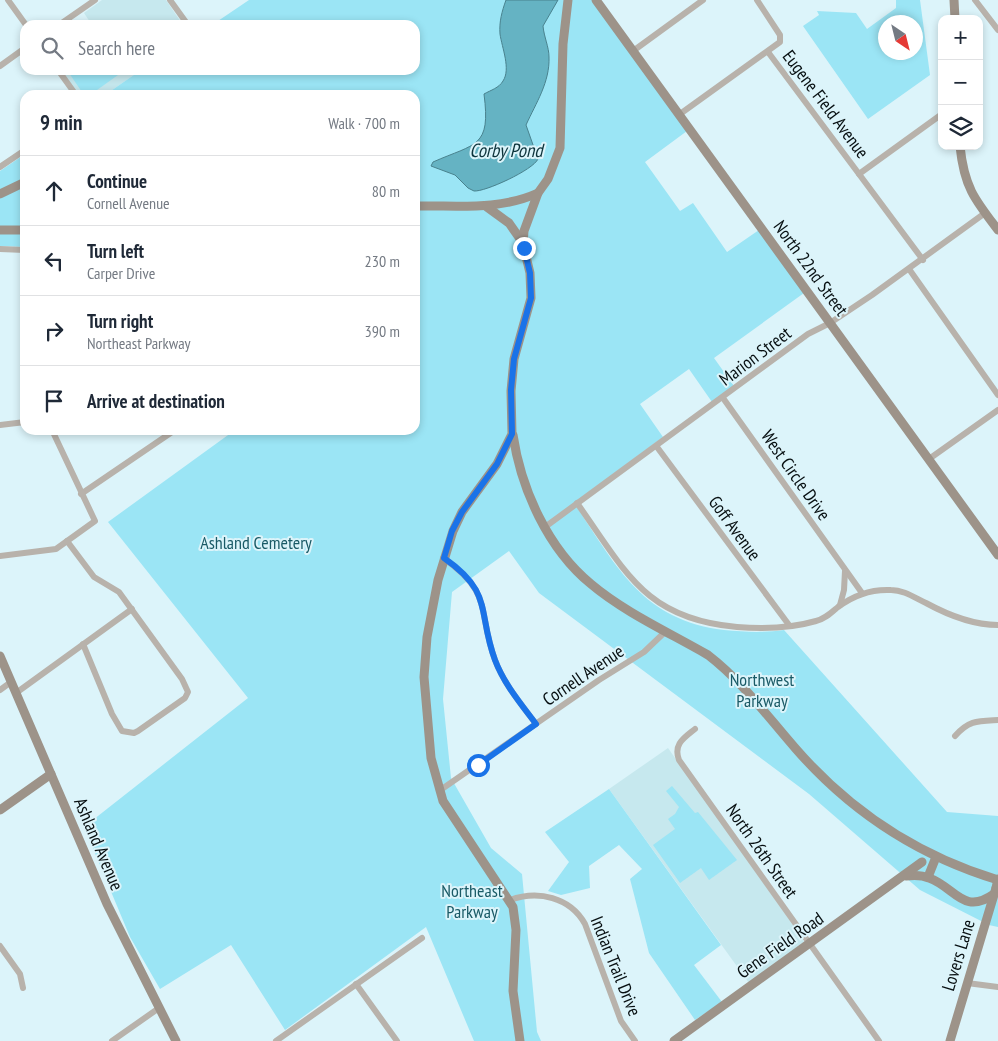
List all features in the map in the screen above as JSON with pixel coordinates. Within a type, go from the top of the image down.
[{"type":"street","points":[[8,0],[22,20]]},
{"type":"street","points":[[66,20],[95,0]]},
{"type":"street","points":[[170,0],[184,20]]},
{"type":"street","points":[[523,244],[526,223],[538,193],[548,179],[560,148],[563,44],[568,0]]},
{"type":"street","name":"North 22nd Street","points":[[596,0],[998,555]]},
{"type":"street","points":[[633,51],[703,0]]},
{"type":"street","points":[[680,114],[780,42],[780,35],[757,0]]},
{"type":"street","points":[[954,0],[955,15]]},
{"type":"street","points":[[975,0],[998,30]]},
{"type":"street","points":[[0,66],[20,52]]},
{"type":"street","name":"Eugene Field Avenue","points":[[768,52],[922,260]]},
{"type":"street","points":[[62,75],[72,90]]},
{"type":"street","name":"Eugene Field Avenue","points":[[859,174],[938,117]]},
{"type":"street","points":[[960,150],[963,172],[967,184],[985,214],[998,230]]},
{"type":"street","points":[[0,167],[20,153]]},
{"type":"street","points":[[0,194],[20,184]]},
{"type":"street","points":[[420,206],[487,207],[521,200],[538,193]]},
{"type":"street","points":[[487,207],[509,223],[523,244],[530,273],[531,298],[514,359],[511,390],[512,434],[518,463],[545,527],[566,560],[591,585],[708,655],[735,677],[798,751],[846,798],[887,830],[931,855],[996,885],[983,901],[974,902],[960,899],[925,877],[906,876]]},
{"type":"street","name":"Marion Street","points":[[545,527],[657,447],[808,334],[830,323],[985,214]]},
{"type":"street","points":[[0,230],[20,230]]},
{"type":"street","points":[[0,249],[20,250]]},
{"type":"street","points":[[909,269],[998,395]]},
{"type":"street","name":"West Circle Drive","points":[[723,398],[862,593]]},
{"type":"street","points":[[929,459],[998,410]]},
{"type":"street","points":[[0,425],[20,423]]},
{"type":"street","points":[[512,434],[497,464],[462,512],[452,531],[444,558],[427,637],[424,676],[431,758],[440,791],[456,823],[513,907],[516,930],[513,991],[520,1041]]},
{"type":"street","points":[[0,556],[56,549],[95,521],[54,435]]},
{"type":"street","points":[[81,494],[168,435]]},
{"type":"street","name":"Goff Avenue","points":[[657,447],[788,625]]},
{"type":"street","points":[[497,464],[506,462],[518,463]]},
{"type":"street","points":[[578,504],[640,588],[670,610],[688,618],[714,625],[752,628],[788,625],[817,621],[862,593],[893,590],[908,593],[970,622],[998,625]]},
{"type":"street","points":[[67,541],[94,577],[119,592],[158,644],[182,679],[188,692],[185,698],[134,733],[122,731],[117,725],[83,644]]},
{"type":"street","points":[[444,558],[460,570],[477,592],[485,612],[495,661],[508,686],[536,724]]},
{"type":"street","points":[[840,606],[844,590],[845,570]]},
{"type":"street","points":[[16,693],[132,610]]},
{"type":"street","name":"Cornell Avenue","points":[[440,791],[599,680],[644,652],[666,631]]},
{"type":"street","name":"Ashland Avenue","points":[[0,656],[118,928],[176,1041]]},
{"type":"street","points":[[0,690],[11,682]]},
{"type":"street","points":[[955,736],[965,725],[976,721],[998,720]]},
{"type":"street","name":"North 26th Street","points":[[696,729],[678,744],[676,753],[679,760],[879,1041]]},
{"type":"street","points":[[0,810],[51,774]]},
{"type":"street","points":[[925,877],[931,855]]},
{"type":"street","name":"Gene Field Road","points":[[674,1041],[906,876],[931,855]]},
{"type":"street","points":[[922,862],[925,877]]},
{"type":"street","name":"Lovers Lane","points":[[950,1041],[996,885]]},
{"type":"street","name":"Indian Trail Drive","points":[[510,900],[520,896],[546,896],[563,902],[577,912],[585,924],[621,1021],[635,1041]]},
{"type":"street","points":[[974,902],[986,919]]},
{"type":"street","points":[[280,1040],[422,938]]},
{"type":"street","points":[[0,946],[20,974],[23,988]]},
{"type":"street","points":[[966,983],[998,987]]},
{"type":"street","points":[[356,984],[397,1041]]},
{"type":"street","points":[[112,1041],[159,1008]]},
{"type":"shaded area","points":[[102,0],[166,0],[180,20],[89,20],[84,13]]},
{"type":"shaded area","points":[[65,75],[134,75],[112,90],[75,90]]},
{"type":"shaded area","points":[[668,748],[803,939],[804,943],[749,983],[609,789]]},
{"type":"green space","points":[[249,0],[592,0],[687,131],[645,162],[680,211],[693,203],[727,252],[759,230],[804,293],[714,358],[734,386],[712,402],[689,369],[640,404],[663,437],[574,503],[618,568],[651,602],[671,615],[695,624],[724,630],[761,632],[784,630],[947,812],[998,816],[998,927],[989,925],[920,890],[809,794],[539,593],[509,551],[452,592],[443,699],[451,778],[491,848],[522,874],[537,1032],[541,1041],[474,1041],[426,927],[285,1030],[231,945],[160,989],[130,937],[84,827],[248,698],[108,522],[228,435],[420,435],[420,90],[112,90],[134,75],[420,75],[420,20],[219,20]]},
{"type":"green space","points":[[896,0],[920,0],[922,15],[886,15],[896,8]]},
{"type":"green space","points":[[817,11],[856,13],[867,29],[878,21],[878,60],[923,60],[923,22],[930,75],[868,119],[803,26],[819,15]]},
{"type":"green space","points":[[70,75],[118,75],[97,90],[81,90]]},
{"type":"green space","points":[[20,157],[20,247],[0,246],[0,171]]},
{"type":"green space","points":[[672,786],[695,813],[698,812],[737,860],[709,880],[701,868],[680,883],[653,845],[675,829],[668,819],[675,814],[679,807],[666,791]]},
{"type":"green space","points":[[609,789],[721,945],[694,965],[722,1002],[695,1020],[649,953],[630,879],[642,869],[619,845],[589,866],[590,888],[561,895],[548,891],[569,862],[545,832]]},
{"type":"water","name":"Corby Pond","points":[[506,0],[558,0],[543,26],[549,53],[549,66],[545,84],[526,125],[538,159],[527,169],[508,180],[474,191],[468,188],[455,175],[431,166],[433,162],[470,146],[482,134],[486,112],[484,94],[495,89],[503,81],[506,71],[500,30],[501,17]]},
{"type":"route","points":[[478,765],[536,724],[517,700],[495,661],[485,612],[477,592],[460,570],[444,558],[452,531],[462,512],[497,464],[512,434],[511,390],[514,359],[527,318],[531,298],[530,273],[524,248]]},
{"type":"park label","name":"Ashland Cemetery","points":[[256,542]]},
{"type":"park label","name":"Northwest Parkway","points":[[762,690]]},
{"type":"park label","name":"Northeast Parkway","points":[[472,900]]}]
